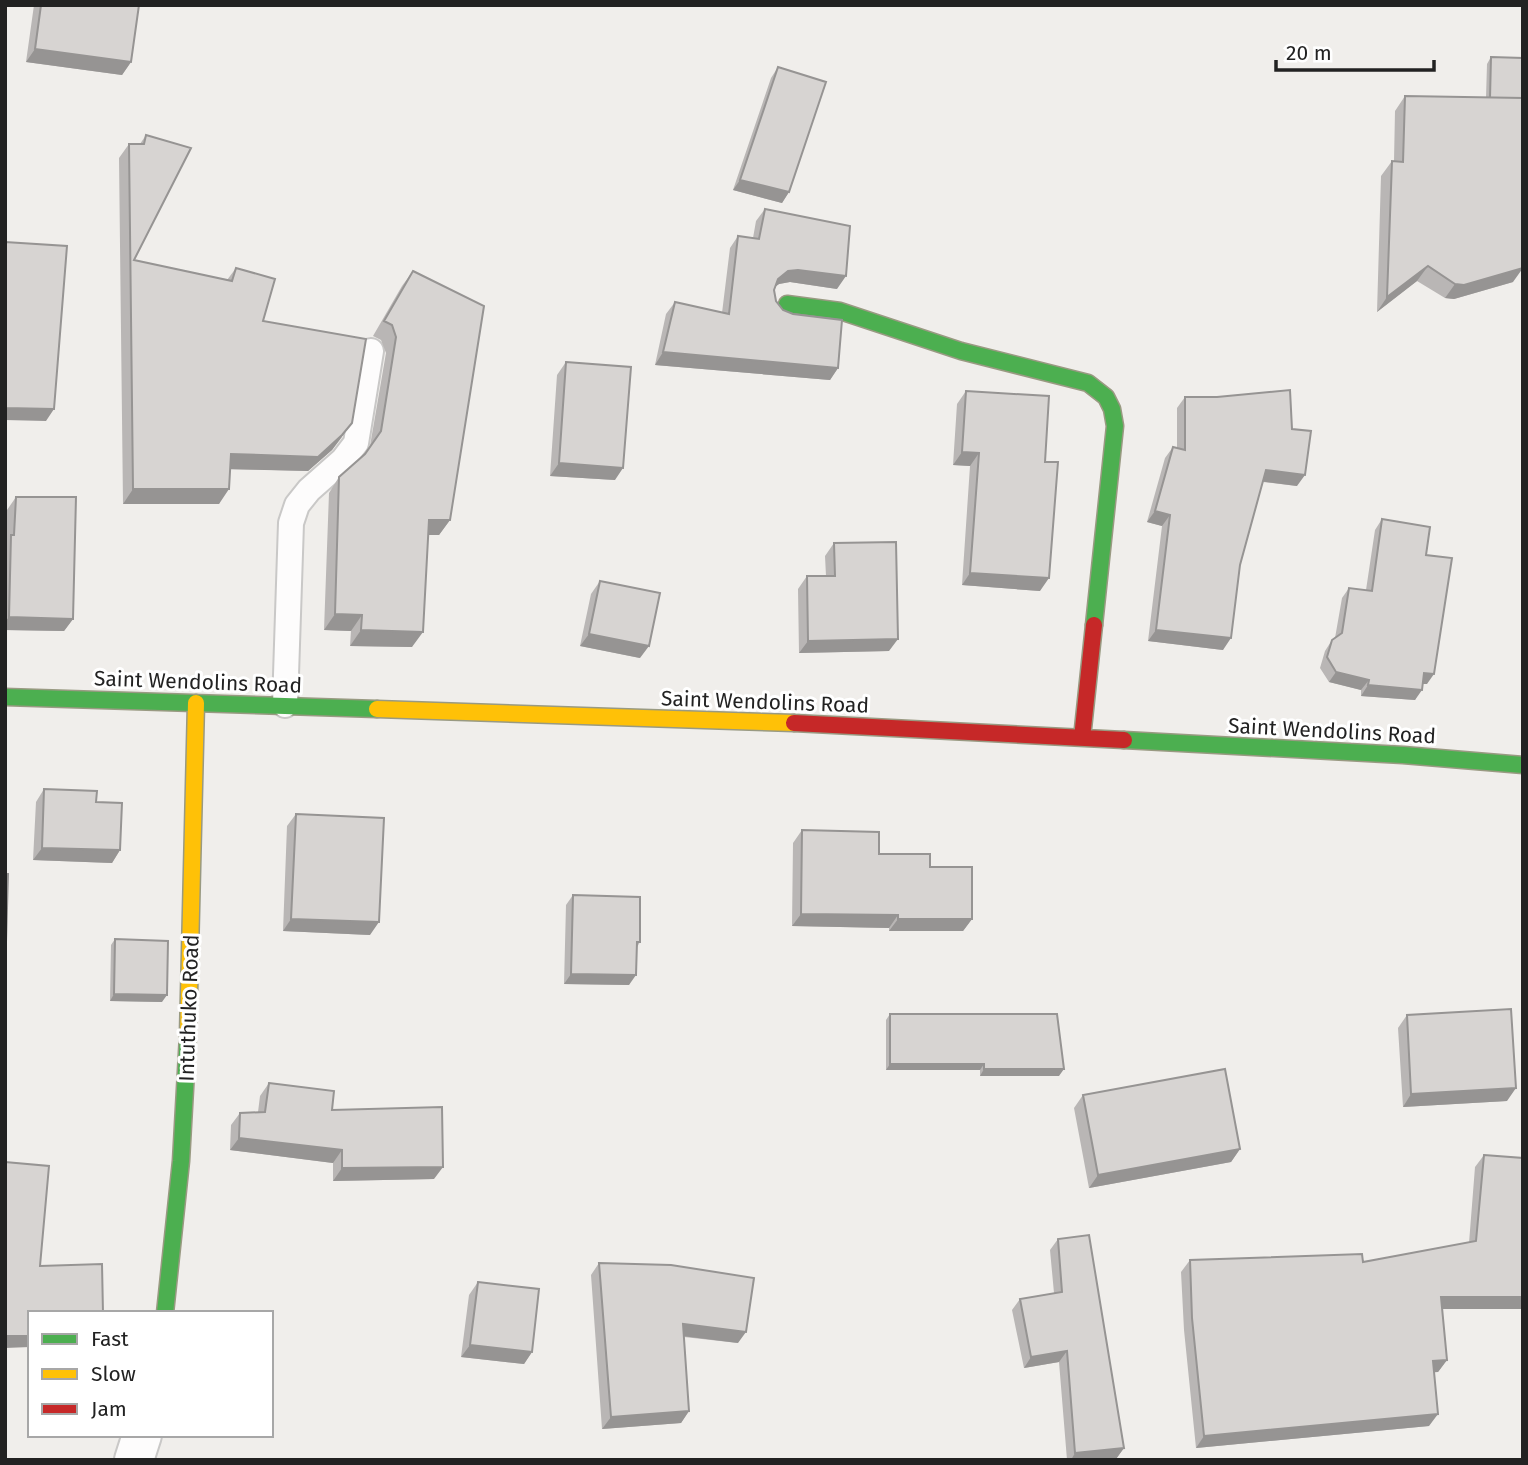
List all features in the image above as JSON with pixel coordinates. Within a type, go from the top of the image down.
[{"type":"street","points":[[787,304],[851,314],[961,352],[1088,383],[1106,397],[1112,409],[1115,426],[1082,738]]},
{"type":"street","name":"Saint Wendolins Road","points":[[5,697],[839,725],[1403,755],[1523,765]]},
{"type":"street","name":"Intuthuko Road","points":[[165,1311],[177,1226],[187,1079],[196,703]]},
{"type":"street","points":[[134,1460],[141,1437]]},
{"type":"lane","points":[[285,705],[291,523],[297,505],[309,490],[342,460],[356,443],[371,351]]},
{"type":"building","points":[[41,5],[139,5],[131,62],[35,49]]},
{"type":"building","points":[[1491,57],[1523,58],[1523,98],[1490,98]]},
{"type":"building","points":[[778,67],[826,82],[789,192],[740,180]]},
{"type":"building","points":[[1405,96],[1523,98],[1523,268],[1464,285],[1455,284],[1428,266],[1387,297],[1392,161],[1403,162]]},
{"type":"building","points":[[146,135],[191,148],[134,260],[232,281],[236,268],[275,279],[263,321],[366,339],[352,423],[318,457],[231,454],[229,489],[133,489],[129,144],[144,144]]},
{"type":"building","points":[[765,209],[850,226],[846,276],[788,271],[778,279],[774,290],[776,301],[783,310],[793,314],[842,320],[838,368],[663,352],[675,302],[729,314],[738,236],[759,239]]},
{"type":"building","points":[[5,242],[67,246],[54,409],[5,408]]},
{"type":"building","points":[[413,271],[484,306],[450,520],[429,520],[423,632],[361,630],[362,615],[335,614],[339,477],[365,454],[381,431],[396,337],[392,325],[384,321]]},
{"type":"building","points":[[566,362],[631,367],[623,468],[559,463]]},
{"type":"building","points":[[1290,390],[1292,429],[1311,431],[1305,475],[1266,470],[1240,565],[1231,638],[1156,630],[1170,515],[1155,511],[1173,447],[1185,450],[1185,397],[1217,397]]},
{"type":"building","points":[[966,391],[1049,396],[1045,462],[1058,462],[1049,578],[970,573],[979,453],[962,452]]},
{"type":"building","points":[[16,497],[76,497],[73,619],[9,617],[11,535],[14,535]]},
{"type":"building","points":[[1382,519],[1430,527],[1426,555],[1452,558],[1434,674],[1424,673],[1422,690],[1368,685],[1369,680],[1336,672],[1327,657],[1332,640],[1342,633],[1349,588],[1372,591]]},
{"type":"building","points":[[896,542],[898,639],[808,641],[807,576],[835,576],[834,543]]},
{"type":"building","points":[[600,581],[660,593],[649,646],[589,634]]},
{"type":"building","points":[[44,789],[97,791],[96,802],[122,803],[120,850],[42,848]]},
{"type":"building","points":[[296,814],[384,818],[379,922],[291,919]]},
{"type":"building","points":[[802,830],[879,832],[879,854],[930,854],[930,867],[972,867],[972,919],[898,919],[898,915],[801,914]]},
{"type":"building","points":[[5,874],[8,874],[6,942],[5,942]]},
{"type":"building","points":[[573,895],[640,897],[640,942],[637,942],[636,975],[571,974]]},
{"type":"building","points":[[115,939],[168,941],[167,995],[114,994]]},
{"type":"building","points":[[1511,1009],[1516,1088],[1411,1094],[1407,1015]]},
{"type":"building","points":[[890,1014],[1057,1014],[1064,1069],[984,1069],[984,1064],[890,1064]]},
{"type":"building","points":[[1225,1069],[1240,1149],[1098,1175],[1083,1095]]},
{"type":"building","points":[[269,1083],[334,1091],[332,1110],[442,1107],[443,1167],[342,1168],[342,1150],[239,1138],[240,1113],[265,1112]]},
{"type":"building","points":[[1484,1155],[1523,1158],[1523,1297],[1441,1297],[1447,1360],[1433,1361],[1438,1414],[1204,1436],[1192,1318],[1190,1260],[1362,1254],[1363,1262],[1476,1241]]},
{"type":"building","points":[[5,1162],[49,1166],[40,1266],[102,1264],[103,1311],[28,1311],[28,1336],[5,1336]]},
{"type":"building","points":[[1089,1235],[1124,1448],[1075,1453],[1067,1351],[1031,1357],[1020,1299],[1062,1292],[1058,1239]]},
{"type":"building","points":[[599,1263],[671,1265],[754,1278],[746,1332],[683,1324],[689,1411],[611,1417]]},
{"type":"building","points":[[478,1282],[539,1289],[532,1352],[470,1345]]},
{"type":"traffic: fast","points":[[787,304],[840,311],[961,351],[1088,383],[1106,397],[1112,409],[1115,426],[1094,625]]},
{"type":"traffic: fast","points":[[5,697],[377,709]]},
{"type":"traffic: fast","points":[[1124,740],[1403,755],[1523,765]]},
{"type":"traffic: fast","points":[[165,1311],[181,1161],[188,1035]]},
{"type":"traffic: slow","points":[[188,1035],[196,703]]},
{"type":"traffic: slow","points":[[377,709],[794,723]]},
{"type":"traffic: jam","points":[[1082,738],[1094,625]]},
{"type":"traffic: jam","points":[[794,723],[1124,740]]}]
